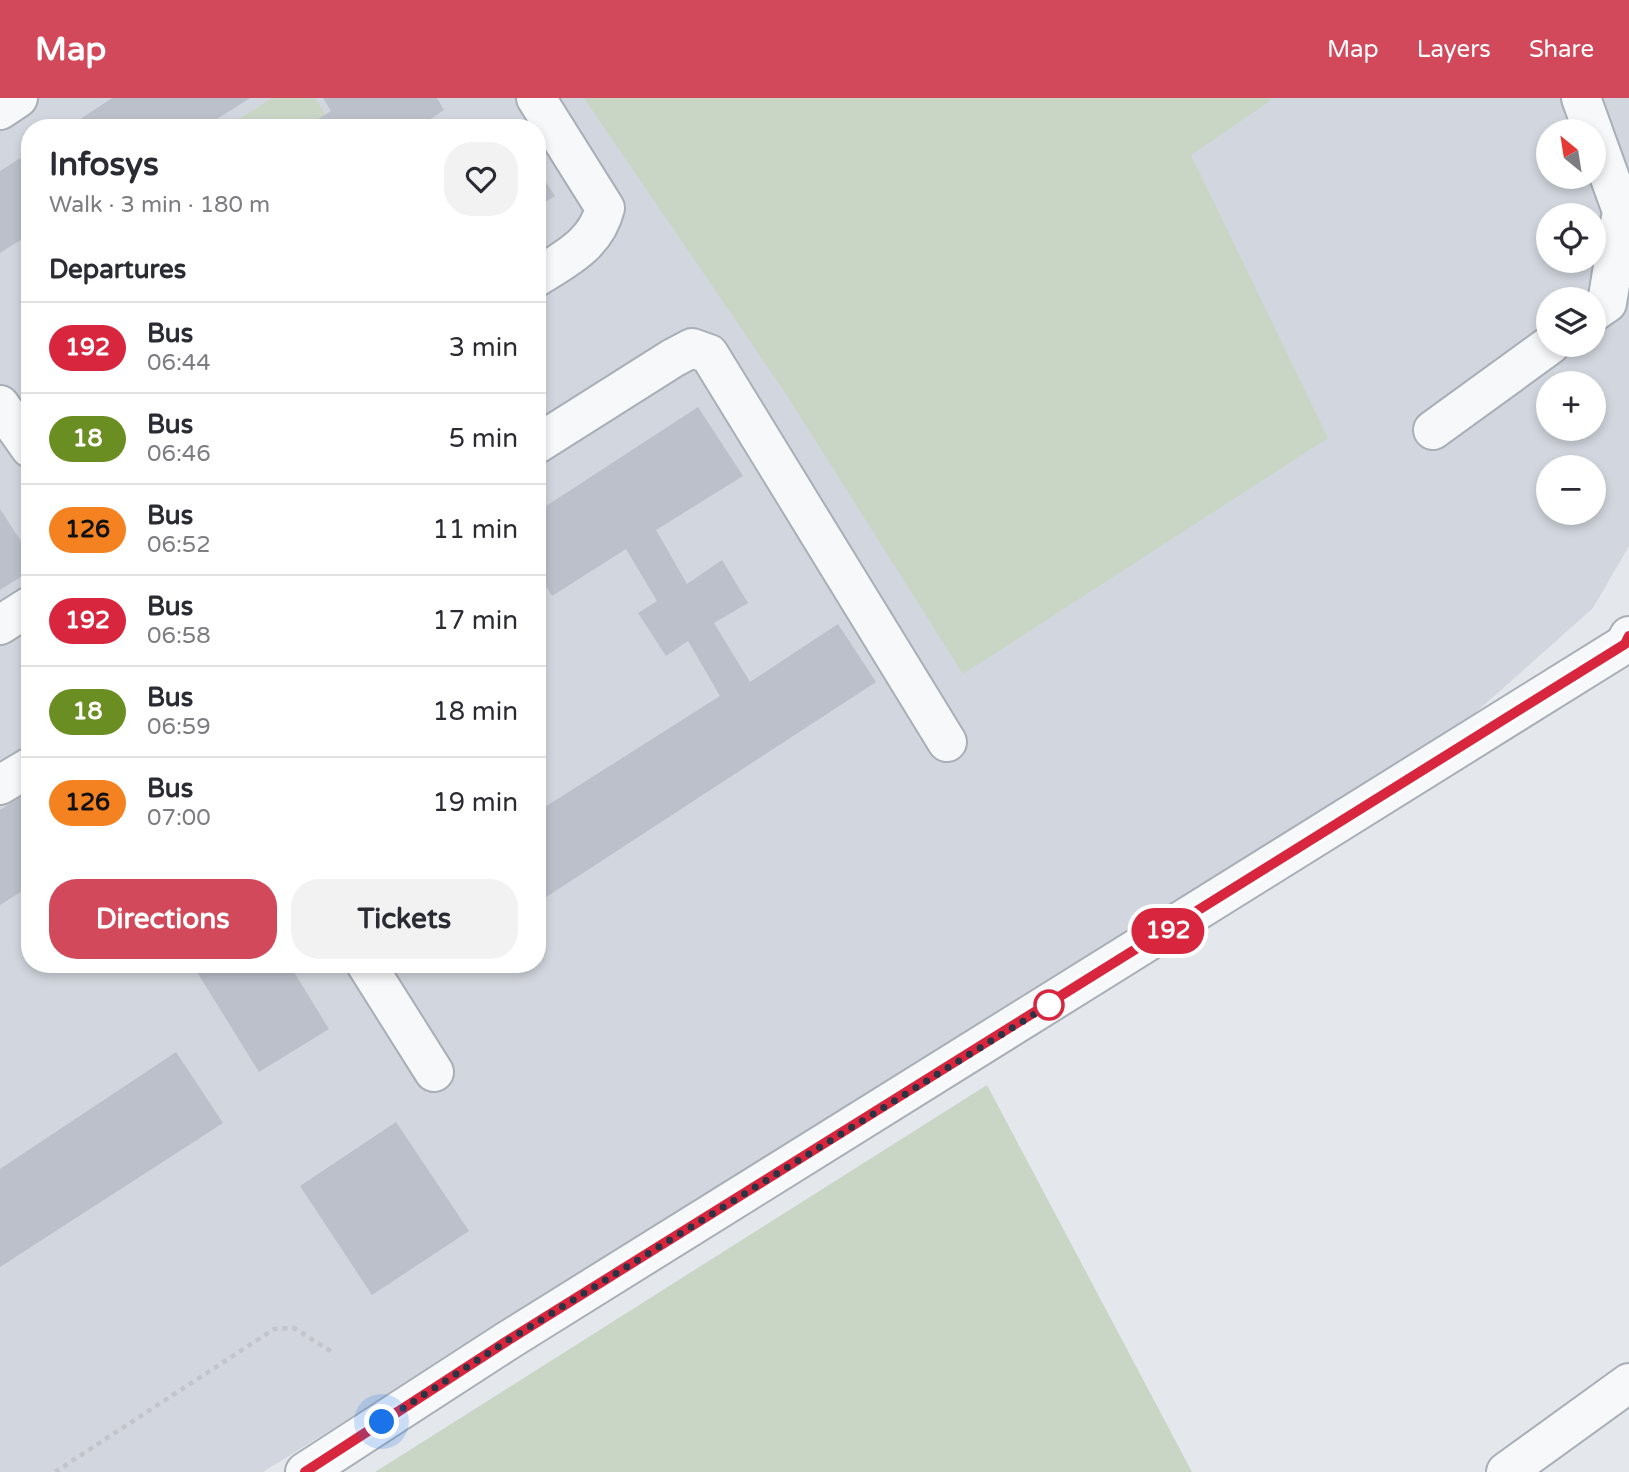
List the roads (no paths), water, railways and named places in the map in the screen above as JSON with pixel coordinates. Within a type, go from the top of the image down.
[{"type":"street","points":[[0,110],[18,98]]},
{"type":"street","points":[[536,98],[605,208],[600,228],[580,250],[546,271]]},
{"type":"street","points":[[1581,98],[1589,119]]},
{"type":"street","points":[[1606,166],[1622,211],[1606,304]]},
{"type":"street","points":[[546,438],[692,348],[709,354],[947,742]]},
{"type":"street","points":[[1433,430],[1536,355]]},
{"type":"street","points":[[0,405],[21,435]]},
{"type":"street","points":[[0,625],[21,612]]},
{"type":"street","points":[[305,1472],[518,1333],[1628,642]]},
{"type":"street","points":[[0,785],[21,772]]},
{"type":"street","points":[[372,973],[434,1072]]},
{"type":"street","points":[[1506,1472],[1629,1383]]}]
